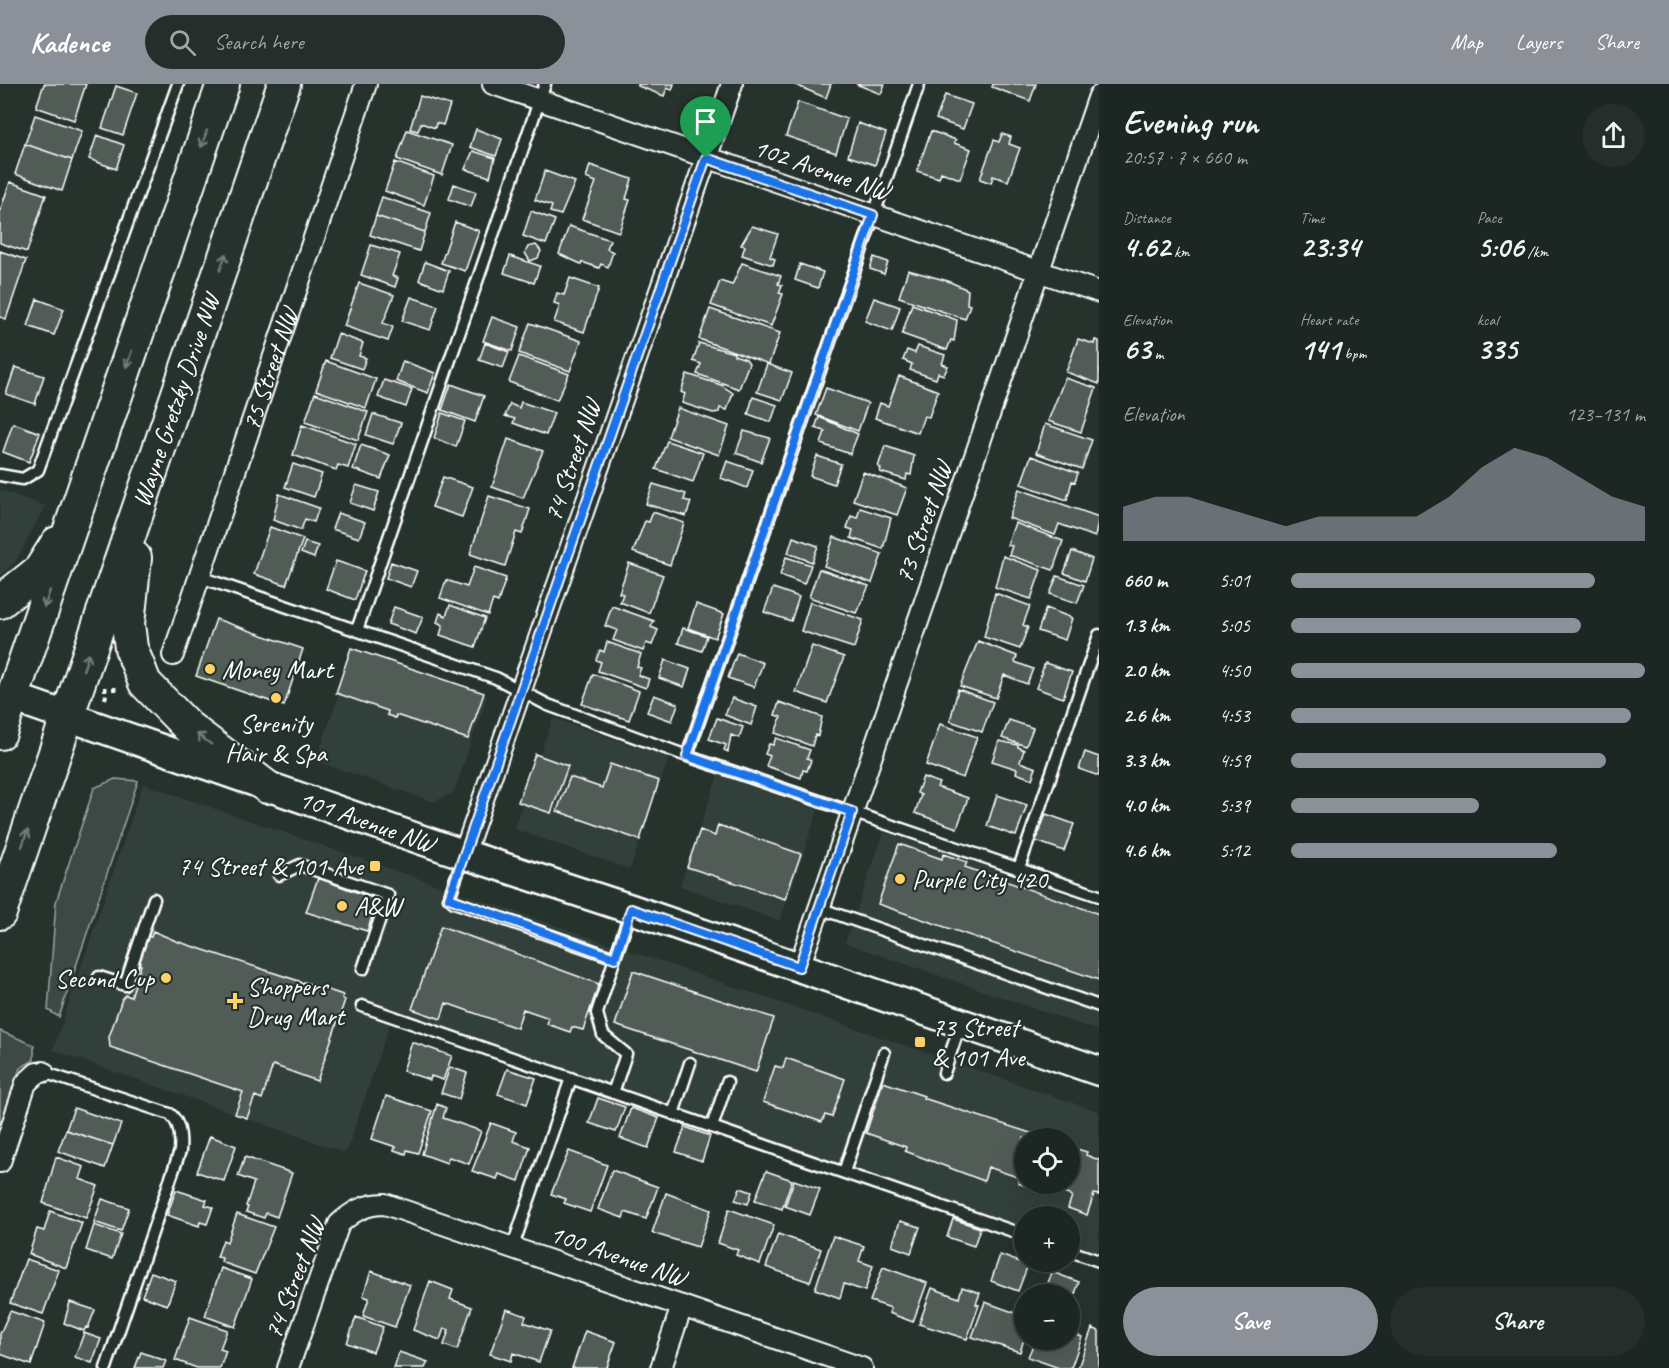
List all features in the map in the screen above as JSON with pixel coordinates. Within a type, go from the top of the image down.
[{"type":"main road","points":[[0,733],[223,84]]},
{"type":"main road","name":"Wayne Gretzky Drive NW","points":[[66,717],[284,84]]},
{"type":"main road","points":[[0,602],[39,570],[80,504]]},
{"type":"main road","points":[[136,516],[128,624],[131,648],[145,683],[188,727],[267,787]]},
{"type":"main road","name":"101 Avenue NW","points":[[12,697],[267,787],[631,909],[1099,1071]]},
{"type":"main road","points":[[0,913],[66,717]]},
{"type":"street","name":"75 Street NW","points":[[173,655],[366,84]]},
{"type":"street","name":"102 Avenue NW","points":[[493,84],[542,92],[706,158],[1099,292]]},
{"type":"street","name":"74 Street NW","points":[[464,854],[732,84]]},
{"type":"street","name":"73 Street NW","points":[[799,967],[1099,96]]},
{"type":"street","points":[[0,1162],[26,1083],[37,1073],[43,1072]]},
{"type":"street","name":"100 Avenue NW","points":[[355,1211],[366,1206],[385,1204],[513,1246],[862,1368]]},
{"type":"street","name":"74 Street NW","points":[[294,1366],[333,1236],[339,1224],[355,1211]]},
{"type":"street","points":[[661,1368],[682,1306]]},
{"type":"lane","points":[[0,475],[23,479],[38,470],[178,84]]},
{"type":"lane","points":[[687,756],[919,84]]},
{"type":"lane","points":[[357,630],[542,92]]},
{"type":"lane","points":[[200,577],[496,678],[548,705],[687,756],[1099,896]]},
{"type":"lane","points":[[1019,868],[1099,635]]},
{"type":"lane","points":[[464,854],[449,898],[454,902],[615,958]]},
{"type":"lane","points":[[279,875],[300,865],[388,896],[363,969]]},
{"type":"lane","points":[[99,977],[125,985],[154,899]]},
{"type":"lane","points":[[819,908],[1099,1006]]},
{"type":"lane","points":[[613,1093],[626,1054],[603,1035],[597,1013],[631,909]]},
{"type":"lane","points":[[362,1006],[1014,1232]]},
{"type":"lane","points":[[944,1073],[960,1023]]},
{"type":"lane","points":[[844,1172],[884,1053]]},
{"type":"lane","points":[[673,1114],[690,1063]]},
{"type":"lane","points":[[43,1072],[170,1114],[175,1118],[181,1140],[180,1151],[106,1368]]},
{"type":"lane","points":[[513,1246],[571,1078]]},
{"type":"lane","points":[[712,1127],[727,1082]]},
{"type":"lane","points":[[1080,1254],[1099,1261]]},
{"type":"path","points":[[105,699],[107,691]]},
{"type":"shaded area","points":[[0,490],[45,506],[16,561],[0,576]]},
{"type":"shaded area","points":[[354,650],[487,696],[454,792],[434,802],[316,761]]},
{"type":"shaded area","points":[[553,718],[669,758],[630,869],[514,829]]},
{"type":"shaded area","points":[[718,775],[818,810],[780,921],[680,886]]},
{"type":"shaded area","points":[[115,779],[138,781],[59,1017],[48,1010],[56,902],[94,788]]},
{"type":"shaded area","points":[[143,784],[1099,1112],[1099,1261],[1080,1254],[1080,1206],[1014,1206],[1014,1232],[392,1017],[346,1153],[53,1050]]},
{"type":"shaded area","points":[[884,832],[1099,906],[1099,1031],[845,943]]},
{"type":"shaded area","points":[[0,1031],[34,1045],[34,1060],[20,1068],[0,1125]]},
{"type":"building","points":[[44,84],[86,84],[74,120],[36,107]]},
{"type":"building","points":[[638,84],[674,84],[672,90],[667,88],[664,96],[638,86]]},
{"type":"building","points":[[793,84],[831,84],[826,98]]},
{"type":"building","points":[[856,84],[885,84],[881,94]]},
{"type":"building","points":[[993,84],[1036,84],[1030,101],[992,87]]},
{"type":"building","points":[[116,86],[137,93],[123,135],[102,128]]},
{"type":"building","points":[[945,95],[972,104],[963,129],[936,119]]},
{"type":"building","points":[[420,96],[450,105],[443,125],[436,123],[435,128],[421,123],[418,131],[410,129]]},
{"type":"building","points":[[798,102],[847,119],[836,153],[786,136]]},
{"type":"building","points":[[35,115],[82,131],[72,160],[25,144]]},
{"type":"building","points":[[858,123],[886,133],[875,165],[848,156]]},
{"type":"building","points":[[476,129],[502,139],[496,156],[470,147]]},
{"type":"building","points":[[407,130],[452,145],[442,175],[397,159]]},
{"type":"building","points":[[931,131],[956,140],[954,143],[971,149],[960,179],[941,172],[939,178],[917,171]]},
{"type":"building","points":[[1002,134],[1011,137],[1009,144],[1020,148],[1008,181],[993,176],[991,183],[980,179],[994,140],[999,142]]},
{"type":"building","points":[[97,135],[124,145],[116,169],[89,159]]},
{"type":"building","points":[[25,144],[72,160],[62,191],[15,174]]},
{"type":"building","points":[[473,151],[495,158],[490,177],[465,169]]},
{"type":"building","points":[[395,162],[434,176],[424,205],[385,191]]},
{"type":"building","points":[[590,165],[632,179],[626,199],[630,200],[619,232],[582,219],[596,182],[586,178]]},
{"type":"building","points":[[545,171],[575,182],[561,215],[550,212],[552,206],[535,200]]},
{"type":"building","points":[[10,182],[46,195],[27,252],[0,243],[0,211]]},
{"type":"building","points":[[454,184],[476,192],[471,207],[449,199]]},
{"type":"building","points":[[382,197],[431,213],[425,232],[376,216]]},
{"type":"building","points":[[531,211],[555,220],[546,244],[523,236]]},
{"type":"building","points":[[376,216],[425,232],[419,251],[370,235]]},
{"type":"building","points":[[455,222],[479,231],[465,271],[441,263]]},
{"type":"building","points":[[569,226],[610,240],[607,249],[613,252],[608,267],[601,264],[599,268],[582,262],[581,264],[559,254]]},
{"type":"building","points":[[752,226],[778,234],[770,257],[775,259],[773,265],[742,255],[745,246],[741,245]]},
{"type":"building","points":[[371,245],[400,254],[392,276],[398,278],[395,287],[361,275]]},
{"type":"building","points":[[536,245],[541,251],[538,258],[530,261],[525,253],[528,247]]},
{"type":"building","points":[[0,251],[26,260],[6,319],[0,317]]},
{"type":"building","points":[[510,256],[540,266],[534,283],[504,273]]},
{"type":"building","points":[[874,257],[888,262],[884,274],[870,269]]},
{"type":"building","points":[[425,262],[449,271],[443,289],[419,280]]},
{"type":"building","points":[[742,263],[781,276],[778,284],[782,285],[779,293],[783,294],[771,326],[711,305],[720,281],[732,285]]},
{"type":"building","points":[[800,264],[823,272],[818,288],[795,280]]},
{"type":"building","points":[[908,270],[948,281],[968,290],[967,304],[970,305],[965,319],[899,297]]},
{"type":"building","points":[[570,278],[599,288],[584,332],[554,322],[560,305],[554,303],[557,293],[564,295]]},
{"type":"building","points":[[359,283],[394,295],[383,323],[393,327],[388,341],[344,326]]},
{"type":"building","points":[[411,297],[438,306],[430,330],[402,321]]},
{"type":"building","points":[[874,298],[900,307],[892,331],[865,321]]},
{"type":"building","points":[[37,299],[64,309],[54,335],[28,326]]},
{"type":"building","points":[[912,304],[957,320],[954,341],[951,340],[947,350],[902,334]]},
{"type":"building","points":[[710,309],[780,333],[769,364],[699,339]]},
{"type":"building","points":[[492,317],[520,327],[512,351],[483,341]]},
{"type":"building","points":[[530,323],[581,341],[570,371],[519,353]]},
{"type":"building","points":[[338,334],[363,343],[359,356],[366,358],[362,369],[330,358]]},
{"type":"building","points":[[1078,339],[1094,344],[1095,340],[1099,341],[1099,384],[1066,372]]},
{"type":"building","points":[[485,343],[509,352],[503,368],[479,360]]},
{"type":"building","points":[[699,343],[734,353],[746,359],[749,363],[739,389],[697,374],[701,364],[693,361]]},
{"type":"building","points":[[918,346],[945,355],[942,364],[948,366],[944,375],[938,373],[936,379],[910,370],[912,364],[903,360],[907,350],[915,353]]},
{"type":"building","points":[[519,356],[569,374],[557,400],[509,382]]},
{"type":"building","points":[[326,361],[376,379],[366,408],[316,390]]},
{"type":"building","points":[[403,361],[435,373],[428,393],[396,381]]},
{"type":"building","points":[[767,364],[792,373],[782,400],[757,392]]},
{"type":"building","points":[[15,367],[44,376],[35,404],[6,394]]},
{"type":"building","points":[[687,374],[721,385],[733,393],[727,410],[720,408],[719,412],[713,413],[682,403],[685,394],[681,392]]},
{"type":"building","points":[[899,376],[938,391],[929,417],[924,416],[918,433],[875,418],[880,403],[888,406]]},
{"type":"building","points":[[1065,378],[1096,388],[1081,432],[1048,421]]},
{"type":"building","points":[[384,380],[412,389],[406,407],[378,397]]},
{"type":"building","points":[[451,384],[484,396],[475,422],[442,410]]},
{"type":"building","points":[[826,388],[868,403],[858,431],[816,415]]},
{"type":"building","points":[[315,393],[368,412],[358,440],[305,422]]},
{"type":"building","points":[[753,397],[777,405],[771,422],[748,414]]},
{"type":"building","points":[[521,402],[554,413],[546,435],[513,423],[515,419],[505,416],[510,404],[519,408]]},
{"type":"building","points":[[678,408],[729,426],[719,455],[668,437]]},
{"type":"building","points":[[442,413],[465,421],[456,447],[434,438]]},
{"type":"building","points":[[373,414],[401,423],[393,444],[366,435]]},
{"type":"building","points":[[819,417],[858,434],[850,454],[821,444],[825,431],[815,428]]},
{"type":"building","points":[[13,423],[40,433],[29,462],[3,452]]},
{"type":"building","points":[[1045,424],[1092,440],[1082,469],[1036,453]]},
{"type":"building","points":[[302,425],[356,444],[348,468],[338,465],[336,470],[293,455]]},
{"type":"building","points":[[744,431],[770,438],[761,462],[736,453]]},
{"type":"building","points":[[508,439],[543,451],[523,498],[492,487]]},
{"type":"building","points":[[667,441],[703,453],[693,482],[656,469]]},
{"type":"building","points":[[361,445],[390,455],[381,479],[353,469]]},
{"type":"building","points":[[885,446],[914,456],[911,475],[907,474],[906,480],[880,472],[881,468],[878,467]]},
{"type":"building","points":[[817,456],[841,464],[834,484],[810,476]]},
{"type":"building","points":[[1031,456],[1078,473],[1075,482],[1072,481],[1067,500],[1021,484]]},
{"type":"building","points":[[727,461],[753,470],[747,488],[721,478]]},
{"type":"building","points":[[293,464],[322,474],[314,497],[285,487]]},
{"type":"building","points":[[863,472],[907,488],[897,515],[853,500]]},
{"type":"building","points":[[443,477],[473,487],[462,517],[432,507]]},
{"type":"building","points":[[653,484],[686,494],[684,500],[691,502],[686,516],[646,504]]},
{"type":"building","points":[[356,485],[379,492],[373,511],[350,503]]},
{"type":"building","points":[[1019,489],[1099,517],[1095,537],[1059,524],[1055,535],[1009,518]]},
{"type":"building","points":[[279,494],[319,508],[314,522],[305,519],[301,530],[273,520]]},
{"type":"building","points":[[489,496],[530,509],[522,534],[516,532],[505,566],[470,554]]},
{"type":"building","points":[[860,508],[891,518],[883,549],[851,538],[853,530],[847,528],[851,516],[857,518]]},
{"type":"building","points":[[653,512],[684,523],[670,565],[633,552],[645,521],[649,522]]},
{"type":"building","points":[[338,513],[365,522],[359,538],[332,529]]},
{"type":"building","points":[[1015,523],[1063,541],[1053,570],[1009,555],[1012,546],[1007,545]]},
{"type":"building","points":[[270,527],[303,539],[286,585],[254,574]]},
{"type":"building","points":[[793,537],[818,546],[812,562],[788,553]]},
{"type":"building","points":[[834,537],[882,554],[872,583],[824,566]]},
{"type":"building","points":[[305,542],[318,546],[314,558],[301,553]]},
{"type":"building","points":[[1072,551],[1092,559],[1085,581],[1064,573]]},
{"type":"building","points":[[1003,556],[1041,570],[1031,599],[995,587]]},
{"type":"building","points":[[786,557],[811,565],[804,584],[780,575]]},
{"type":"building","points":[[336,561],[365,571],[355,600],[326,589]]},
{"type":"building","points":[[391,562],[417,571],[411,587],[386,578]]},
{"type":"building","points":[[629,563],[663,575],[649,613],[620,602],[623,594],[619,593]]},
{"type":"building","points":[[474,567],[506,578],[498,602],[493,600],[488,615],[440,598],[446,580],[467,587]]},
{"type":"building","points":[[819,569],[869,586],[856,613],[809,597]]},
{"type":"building","points":[[1057,576],[1084,585],[1077,603],[1050,594]]},
{"type":"building","points":[[773,588],[799,597],[791,621],[764,612]]},
{"type":"building","points":[[995,593],[1030,606],[1023,625],[1028,627],[1020,649],[984,637]]},
{"type":"building","points":[[810,602],[863,620],[854,648],[801,631]]},
{"type":"building","points":[[696,604],[724,614],[715,638],[688,628]]},
{"type":"building","points":[[450,605],[485,618],[475,647],[440,635],[443,625],[437,622],[440,613],[446,616]]},
{"type":"building","points":[[612,606],[654,621],[651,627],[658,630],[652,645],[646,643],[643,651],[613,640],[617,630],[605,626]]},
{"type":"building","points":[[394,607],[423,617],[416,634],[388,624]]},
{"type":"building","points":[[1046,608],[1072,618],[1065,640],[1038,631]]},
{"type":"building","points":[[216,619],[303,649],[284,706],[196,676]]},
{"type":"building","points":[[683,628],[707,636],[702,651],[678,643]]},
{"type":"building","points":[[978,641],[1017,656],[1015,662],[1033,669],[1027,684],[1004,675],[996,698],[960,686]]},
{"type":"building","points":[[607,642],[641,654],[637,667],[641,668],[638,675],[649,679],[646,688],[598,671],[601,662],[596,660],[600,650],[604,652]]},
{"type":"building","points":[[812,646],[844,657],[827,703],[796,692]]},
{"type":"building","points":[[351,648],[484,693],[468,739],[396,715],[395,718],[387,715],[388,711],[336,693]]},
{"type":"building","points":[[737,653],[763,663],[754,687],[728,678]]},
{"type":"building","points":[[665,660],[690,669],[684,687],[659,678]]},
{"type":"building","points":[[1045,663],[1072,672],[1063,698],[1036,688]]},
{"type":"building","points":[[593,674],[639,691],[629,720],[582,704]]},
{"type":"building","points":[[958,689],[993,702],[982,732],[950,721]]},
{"type":"building","points":[[654,695],[678,704],[672,721],[647,712]]},
{"type":"building","points":[[732,698],[757,707],[751,725],[725,715]]},
{"type":"building","points":[[779,702],[822,717],[818,736],[815,735],[812,746],[775,733],[781,717],[775,715]]},
{"type":"building","points":[[717,718],[743,727],[739,738],[731,735],[728,752],[724,750],[726,745],[709,739]]},
{"type":"building","points":[[1009,720],[1033,728],[1026,746],[1002,738]]},
{"type":"building","points":[[940,724],[977,737],[963,778],[926,765]]},
{"type":"building","points":[[776,738],[810,750],[807,758],[811,760],[807,771],[803,770],[801,778],[766,766],[770,756],[765,754],[769,744],[773,745]]},
{"type":"building","points":[[999,741],[1018,745],[1024,750],[1020,762],[1036,768],[1032,779],[1016,773],[1017,769],[992,761]]},
{"type":"building","points":[[1085,752],[1099,757],[1099,776],[1079,769]]},
{"type":"building","points":[[535,754],[568,766],[551,813],[518,802]]},
{"type":"building","points":[[610,764],[659,781],[640,840],[557,811],[570,777],[602,788]]},
{"type":"building","points":[[923,777],[939,783],[937,787],[968,798],[957,828],[915,813],[921,795],[917,793]]},
{"type":"building","points":[[997,795],[1027,805],[1016,836],[987,826]]},
{"type":"building","points":[[1046,814],[1074,824],[1064,851],[1036,841]]},
{"type":"building","points":[[718,825],[801,854],[785,899],[687,867],[700,830],[715,836]]},
{"type":"building","points":[[899,844],[942,859],[943,854],[967,862],[965,867],[1099,914],[1099,980],[878,904]]},
{"type":"building","name":"A&W","points":[[318,878],[378,900],[367,931],[306,912]]},
{"type":"building","points":[[441,926],[599,984],[583,1030],[572,1027],[570,1032],[547,1024],[549,1018],[523,1009],[517,1028],[446,1003],[441,1019],[412,1009]]},
{"type":"building","points":[[153,931],[176,941],[299,981],[303,985],[304,982],[343,995],[342,998],[345,1000],[317,1081],[273,1065],[262,1099],[255,1096],[247,1118],[235,1114],[243,1092],[110,1047],[109,1037],[122,999],[126,995],[131,997],[141,965],[137,964],[145,935],[151,937]]},
{"type":"building","points":[[633,971],[774,1018],[756,1072],[615,1025]]},
{"type":"building","points":[[412,1042],[452,1056],[443,1080],[431,1076],[430,1080],[403,1071]]},
{"type":"building","points":[[786,1058],[845,1079],[832,1117],[825,1115],[822,1122],[763,1102],[775,1066],[783,1068]]},
{"type":"building","points":[[450,1067],[467,1073],[459,1099],[441,1093]]},
{"type":"building","points":[[507,1069],[536,1078],[527,1104],[498,1094]]},
{"type":"building","points":[[883,1082],[924,1096],[923,1098],[1015,1128],[1014,1176],[988,1167],[984,1181],[905,1151],[906,1147],[866,1133]]},
{"type":"building","points":[[386,1096],[432,1111],[418,1153],[407,1150],[406,1154],[394,1150],[396,1147],[372,1139]]},
{"type":"building","points":[[598,1098],[625,1107],[616,1132],[589,1123]]},
{"type":"building","points":[[437,1104],[446,1108],[443,1118],[481,1131],[469,1164],[449,1157],[447,1163],[422,1154]]},
{"type":"building","points":[[74,1108],[121,1124],[113,1145],[66,1130]]},
{"type":"building","points":[[631,1108],[659,1118],[648,1148],[620,1138]]},
{"type":"building","points":[[491,1123],[516,1132],[513,1141],[530,1147],[519,1181],[499,1174],[497,1179],[472,1171]]},
{"type":"building","points":[[685,1127],[710,1136],[702,1161],[676,1152]]},
{"type":"building","points":[[66,1130],[113,1145],[105,1168],[58,1151]]},
{"type":"building","points":[[210,1136],[236,1146],[224,1181],[197,1172]]},
{"type":"building","points":[[1080,1150],[1099,1160],[1099,1195],[1094,1194],[1087,1215],[1080,1212],[1080,1206],[1069,1206],[1072,1196],[1066,1194],[1080,1194]]},
{"type":"building","points":[[569,1151],[607,1165],[590,1212],[564,1203],[566,1199],[551,1194]]},
{"type":"building","points":[[56,1157],[84,1167],[80,1179],[98,1186],[86,1218],[43,1203]]},
{"type":"building","points":[[245,1157],[292,1173],[277,1217],[266,1213],[264,1218],[246,1212],[254,1182],[238,1176]]},
{"type":"building","points":[[612,1170],[658,1187],[646,1219],[625,1212],[623,1218],[598,1209]]},
{"type":"building","points":[[766,1171],[792,1180],[782,1209],[755,1200]]},
{"type":"building","points":[[794,1180],[820,1189],[810,1215],[785,1206]]},
{"type":"building","points":[[740,1188],[752,1192],[748,1204],[735,1200]]},
{"type":"building","points":[[176,1190],[207,1200],[205,1205],[213,1207],[207,1224],[200,1222],[199,1226],[167,1215]]},
{"type":"building","points":[[666,1193],[711,1210],[698,1247],[652,1233]]},
{"type":"building","points":[[102,1199],[129,1208],[121,1231],[94,1222]]},
{"type":"building","points":[[729,1209],[774,1225],[760,1264],[736,1255],[738,1250],[718,1243]]},
{"type":"building","points":[[50,1211],[82,1223],[66,1268],[29,1254],[37,1229],[44,1231]]},
{"type":"building","points":[[237,1214],[274,1227],[255,1274],[221,1262],[222,1258],[217,1257],[223,1240],[227,1242]]},
{"type":"building","points":[[953,1219],[980,1228],[974,1246],[947,1237]]},
{"type":"building","points":[[900,1221],[920,1227],[911,1253],[892,1246]]},
{"type":"building","points":[[94,1225],[121,1234],[112,1259],[86,1250]]},
{"type":"building","points":[[778,1234],[821,1249],[810,1282],[766,1267]]},
{"type":"building","points":[[833,1236],[864,1246],[859,1261],[873,1266],[865,1291],[844,1284],[840,1298],[815,1289]]},
{"type":"building","points":[[1000,1255],[1014,1260],[1014,1272],[1025,1272],[1021,1284],[1014,1284],[1014,1290],[991,1281]]},
{"type":"building","points":[[26,1259],[59,1270],[43,1314],[10,1303]]},
{"type":"building","points":[[883,1267],[927,1283],[913,1322],[889,1313],[891,1308],[870,1301]]},
{"type":"building","points":[[221,1268],[252,1279],[235,1327],[205,1316]]},
{"type":"building","points":[[371,1271],[410,1285],[395,1327],[363,1316],[369,1298],[363,1296]]},
{"type":"building","points":[[151,1272],[176,1281],[167,1305],[142,1296]]},
{"type":"building","points":[[1052,1272],[1079,1282],[1078,1284],[1048,1284]]},
{"type":"building","points":[[430,1281],[453,1290],[450,1299],[472,1307],[457,1350],[444,1345],[449,1330],[444,1328],[440,1340],[413,1330]]},
{"type":"building","points":[[962,1287],[980,1293],[976,1304],[979,1305],[967,1339],[919,1324],[932,1288],[959,1298]]},
{"type":"building","points":[[70,1302],[95,1310],[88,1328],[86,1327],[84,1331],[64,1323]]},
{"type":"building","points":[[985,1302],[1014,1312],[1014,1350],[1021,1350],[1020,1352],[972,1337]]},
{"type":"building","points":[[506,1309],[526,1316],[524,1322],[550,1331],[539,1362],[513,1353],[511,1361],[490,1354]]},
{"type":"building","points":[[10,1311],[45,1323],[31,1365],[0,1354],[0,1334]]},
{"type":"building","points":[[190,1317],[227,1330],[220,1349],[226,1351],[220,1368],[197,1368],[175,1360]]},
{"type":"building","points":[[356,1317],[383,1327],[373,1352],[347,1343]]},
{"type":"building","points":[[1092,1328],[1099,1331],[1099,1368],[1078,1368]]},
{"type":"building","points":[[585,1331],[616,1342],[607,1367],[609,1368],[572,1368]]},
{"type":"building","points":[[84,1333],[101,1339],[92,1363],[75,1357]]},
{"type":"building","points":[[1031,1350],[1077,1350],[1071,1368],[1059,1368],[1028,1357]]},
{"type":"building","points":[[141,1352],[166,1361],[163,1368],[135,1368]]},
{"type":"building","points":[[399,1352],[428,1362],[425,1368],[394,1368]]},
{"type":"place","name":"Money Mart","points":[[210,669]]},
{"type":"place","name":"Serenity Hair & Spa","points":[[276,698]]},
{"type":"place","name":"74 Street & 101 Ave","points":[[375,866]]},
{"type":"place","name":"Purple City 420","points":[[900,879]]},
{"type":"place","name":"A&W","points":[[342,906]]},
{"type":"place","name":"Second Cup","points":[[166,978]]},
{"type":"place","name":"Shoppers Drug Mart","points":[[235,1001]]},
{"type":"place","name":"73 Street & 101 Ave","points":[[920,1042]]},
{"type":"route","points":[[706,158],[873,215],[687,756],[852,812],[799,967],[631,909],[615,958],[454,902],[449,898],[706,158]]}]
